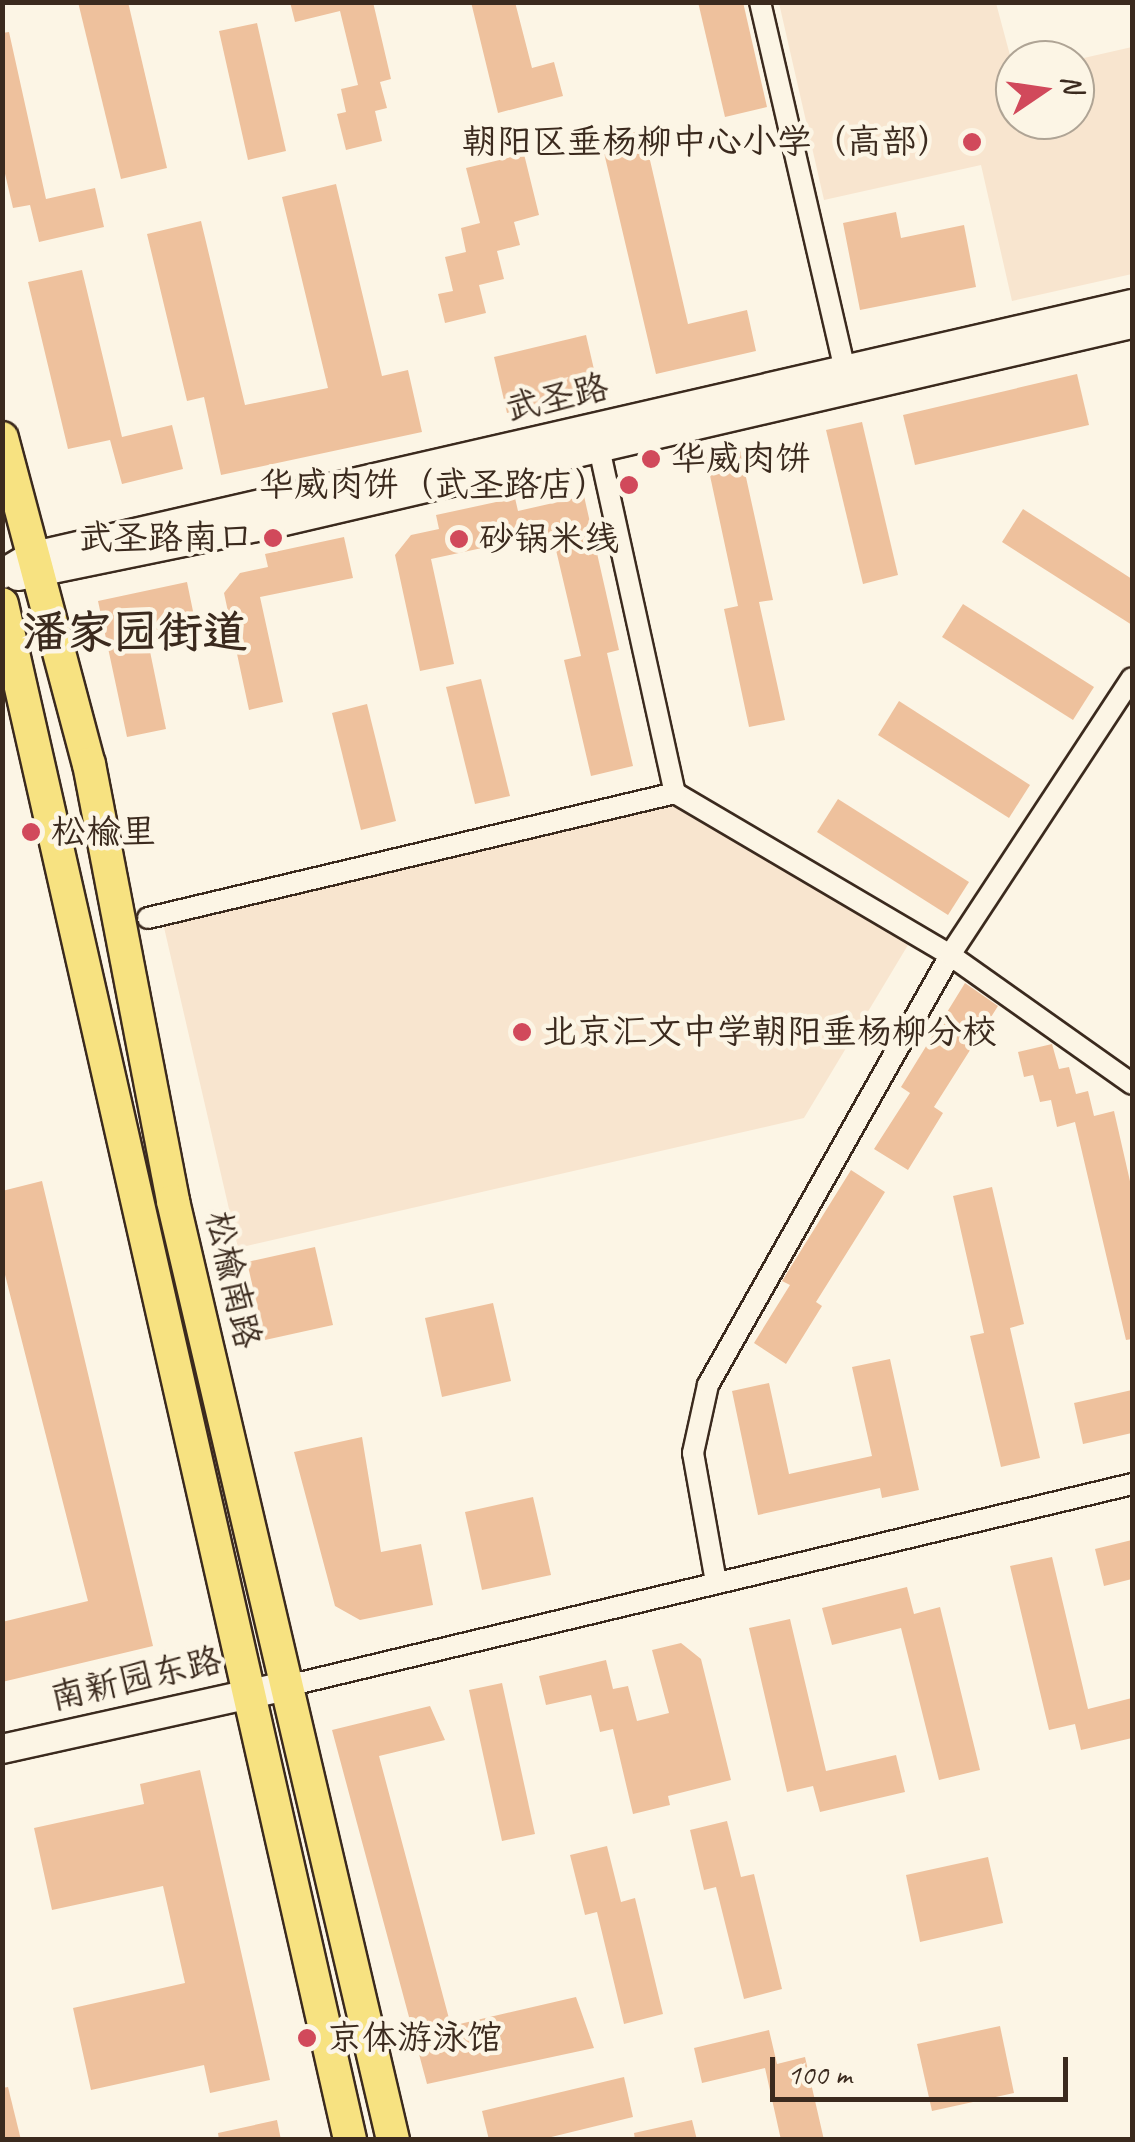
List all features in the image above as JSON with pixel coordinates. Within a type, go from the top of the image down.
[{"type":"main road","name":"松榆南路","points":[[2,438],[20,571],[106,844],[173,1201],[393,2140]]},
{"type":"main road","points":[[2,604],[350,2140]]},
{"type":"street","points":[[760,2],[845,371]]},
{"type":"street","name":"武圣路","points":[[20,571],[1132,304]]},
{"type":"street","name":"武圣路","points":[[20,571],[598,448],[1132,324]]},
{"type":"street","points":[[598,448],[675,793]]},
{"type":"street","points":[[716,1582],[693,1453],[708,1386],[950,955],[1132,678]]},
{"type":"street","points":[[148,918],[675,793],[950,955],[1132,1084]]},
{"type":"street","points":[[287,1686],[1132,1484]]},
{"type":"street","name":"南新园东路","points":[[2,1749],[287,1686]]},
{"type":"shaded area","name":"朝阳区垂杨柳中心小学（高部）","points":[[779,3],[996,3],[1006,40],[995,40],[995,140],[1095,140],[1095,55],[1132,47],[1132,274],[1012,301],[981,165],[824,200]]},
{"type":"shaded area","name":"北京汇文中学朝阳垂杨柳分校","points":[[677,805],[908,945],[804,1118],[238,1248],[163,923]]},
{"type":"building","points":[[78,2],[128,2],[167,168],[121,179]]},
{"type":"building","points":[[290,2],[373,2],[391,79],[380,82],[387,108],[375,111],[382,141],[346,150],[337,114],[346,112],[341,89],[358,85],[340,11],[295,22]]},
{"type":"building","points":[[471,2],[515,2],[532,68],[554,62],[563,96],[498,113]]},
{"type":"building","points":[[698,2],[743,2],[767,107],[725,117]]},
{"type":"building","points":[[257,23],[286,151],[248,160],[219,31]]},
{"type":"building","points":[[9,32],[46,199],[95,188],[104,227],[39,242],[30,205],[13,208],[2,161],[2,33]]},
{"type":"building","points":[[643,130],[688,324],[747,310],[756,351],[656,374],[601,140]]},
{"type":"building","points":[[524,154],[539,215],[514,222],[520,245],[497,251],[504,279],[479,285],[486,313],[445,323],[438,294],[453,291],[445,257],[466,252],[461,228],[480,223],[466,168]]},
{"type":"building","points":[[336,184],[382,376],[408,370],[422,432],[221,475],[204,397],[187,401],[147,234],[201,221],[245,405],[328,388],[282,197]]},
{"type":"building","points":[[896,212],[901,238],[964,225],[976,287],[860,310],[843,223]]},
{"type":"building","points":[[82,270],[122,437],[172,425],[183,469],[122,484],[110,440],[68,449],[28,282]]},
{"type":"building","points":[[586,335],[599,391],[507,413],[494,357]]},
{"type":"building","points":[[1077,374],[1089,425],[915,465],[903,415]]},
{"type":"building","points":[[862,422],[898,575],[863,584],[826,430]]},
{"type":"building","points":[[740,450],[773,600],[759,602],[785,720],[749,727],[724,609],[738,606],[706,457]]},
{"type":"building","points":[[584,496],[619,650],[607,653],[633,766],[591,776],[564,660],[581,656],[552,533],[431,559],[454,664],[420,671],[395,555],[411,535],[439,529],[436,515],[515,498],[518,511]]},
{"type":"building","points":[[1023,509],[1132,579],[1132,625],[1002,542]]},
{"type":"building","points":[[344,537],[353,578],[260,597],[283,702],[249,710],[224,593],[240,573],[268,567],[265,554]]},
{"type":"building","points":[[187,582],[195,621],[146,632],[166,729],[127,737],[98,601]]},
{"type":"building","points":[[963,604],[1094,687],[1073,720],[942,637]]},
{"type":"building","points":[[481,679],[510,796],[475,804],[446,687]]},
{"type":"building","points":[[899,701],[1030,785],[1009,818],[878,735]]},
{"type":"building","points":[[367,704],[396,821],[361,830],[332,713]]},
{"type":"building","points":[[838,799],[969,882],[948,915],[817,832]]},
{"type":"building","points":[[965,983],[998,1006],[934,1107],[943,1113],[908,1170],[874,1149],[910,1093],[901,1087]]},
{"type":"building","points":[[1052,1044],[1059,1069],[1069,1067],[1076,1094],[1088,1091],[1094,1116],[1114,1111],[1132,1190],[1132,1339],[1126,1340],[1075,1122],[1057,1127],[1051,1100],[1040,1102],[1033,1075],[1024,1077],[1018,1052]]},
{"type":"building","points":[[851,1170],[885,1192],[816,1302],[822,1306],[786,1364],[754,1343],[790,1285],[782,1281]]},
{"type":"building","points":[[42,1181],[153,1646],[2,1682],[2,1622],[88,1601],[2,1263],[2,1191]]},
{"type":"building","points":[[992,1187],[1024,1324],[1010,1328],[1040,1458],[1001,1467],[970,1336],[984,1333],[953,1196]]},
{"type":"building","points":[[315,1247],[333,1325],[265,1340],[247,1262]]},
{"type":"building","points":[[493,1303],[511,1381],[442,1397],[425,1318]]},
{"type":"building","points":[[890,1359],[919,1490],[882,1498],[880,1488],[758,1515],[732,1391],[769,1383],[789,1474],[872,1456],[852,1367]]},
{"type":"building","points":[[1132,1390],[1132,1433],[1083,1444],[1074,1403]]},
{"type":"building","points":[[362,1437],[381,1552],[421,1544],[433,1605],[360,1620],[335,1606],[294,1452]]},
{"type":"building","points":[[533,1497],[551,1575],[482,1590],[465,1512]]},
{"type":"building","points":[[1132,1540],[1132,1579],[1104,1586],[1095,1549]]},
{"type":"building","points":[[1052,1557],[1088,1709],[1132,1698],[1132,1738],[1081,1750],[1075,1724],[1049,1730],[1010,1566]]},
{"type":"building","points":[[907,1587],[914,1614],[940,1607],[980,1770],[939,1780],[901,1628],[832,1645],[822,1608]]},
{"type":"building","points":[[790,1619],[826,1771],[896,1755],[905,1792],[820,1812],[813,1786],[787,1792],[749,1628]]},
{"type":"building","points":[[681,1643],[701,1659],[731,1780],[668,1796],[670,1805],[633,1814],[613,1729],[600,1732],[591,1695],[546,1705],[539,1676],[606,1660],[613,1689],[628,1686],[637,1721],[669,1713],[652,1650]]},
{"type":"building","points":[[502,1683],[535,1834],[502,1841],[469,1690]]},
{"type":"building","points":[[430,1706],[445,1740],[379,1756],[451,2026],[576,1997],[594,2048],[427,2084],[332,1730]]},
{"type":"building","points":[[200,1770],[270,2080],[210,2093],[204,2065],[91,2090],[73,2008],[185,1983],[163,1886],[52,1910],[34,1828],[144,1804],[140,1784]]},
{"type":"building","points":[[727,1821],[741,1877],[754,1874],[782,1989],[744,1999],[716,1887],[704,1890],[690,1830]]},
{"type":"building","points":[[607,1846],[621,1902],[635,1898],[663,2014],[624,2024],[597,1912],[585,1915],[570,1855]]},
{"type":"building","points":[[988,1857],[1003,1923],[920,1942],[906,1875]]},
{"type":"building","points":[[1000,2026],[1014,2093],[932,2111],[917,2044]]},
{"type":"building","points":[[769,2030],[777,2064],[805,2057],[824,2140],[781,2140],[765,2068],[702,2083],[694,2048]]},
{"type":"building","points":[[624,2077],[633,2117],[539,2140],[489,2140],[482,2111]]},
{"type":"building","points":[[8,2087],[21,2140],[2,2140],[2,2088]]},
{"type":"building","points":[[277,2120],[281,2140],[219,2140],[218,2133]]},
{"type":"building","points":[[692,2120],[697,2140],[635,2140],[634,2133]]},
{"type":"place","name":"朝阳区垂杨柳中心小学（高部）","points":[[972,142]]},
{"type":"place","name":"华威肉饼","points":[[651,459]]},
{"type":"place","name":"华威肉饼（武圣路店）","points":[[629,485]]},
{"type":"place","name":"武圣路南口","points":[[273,538]]},
{"type":"place","name":"砂锅米线","points":[[459,539]]},
{"type":"place","name":"松榆里","points":[[31,832]]},
{"type":"place","name":"北京汇文中学朝阳垂杨柳分校","points":[[522,1032]]},
{"type":"place","name":"京体游泳馆","points":[[307,2038]]},
{"type":"district","name":"潘家园街道","points":[[135,633]]}]
